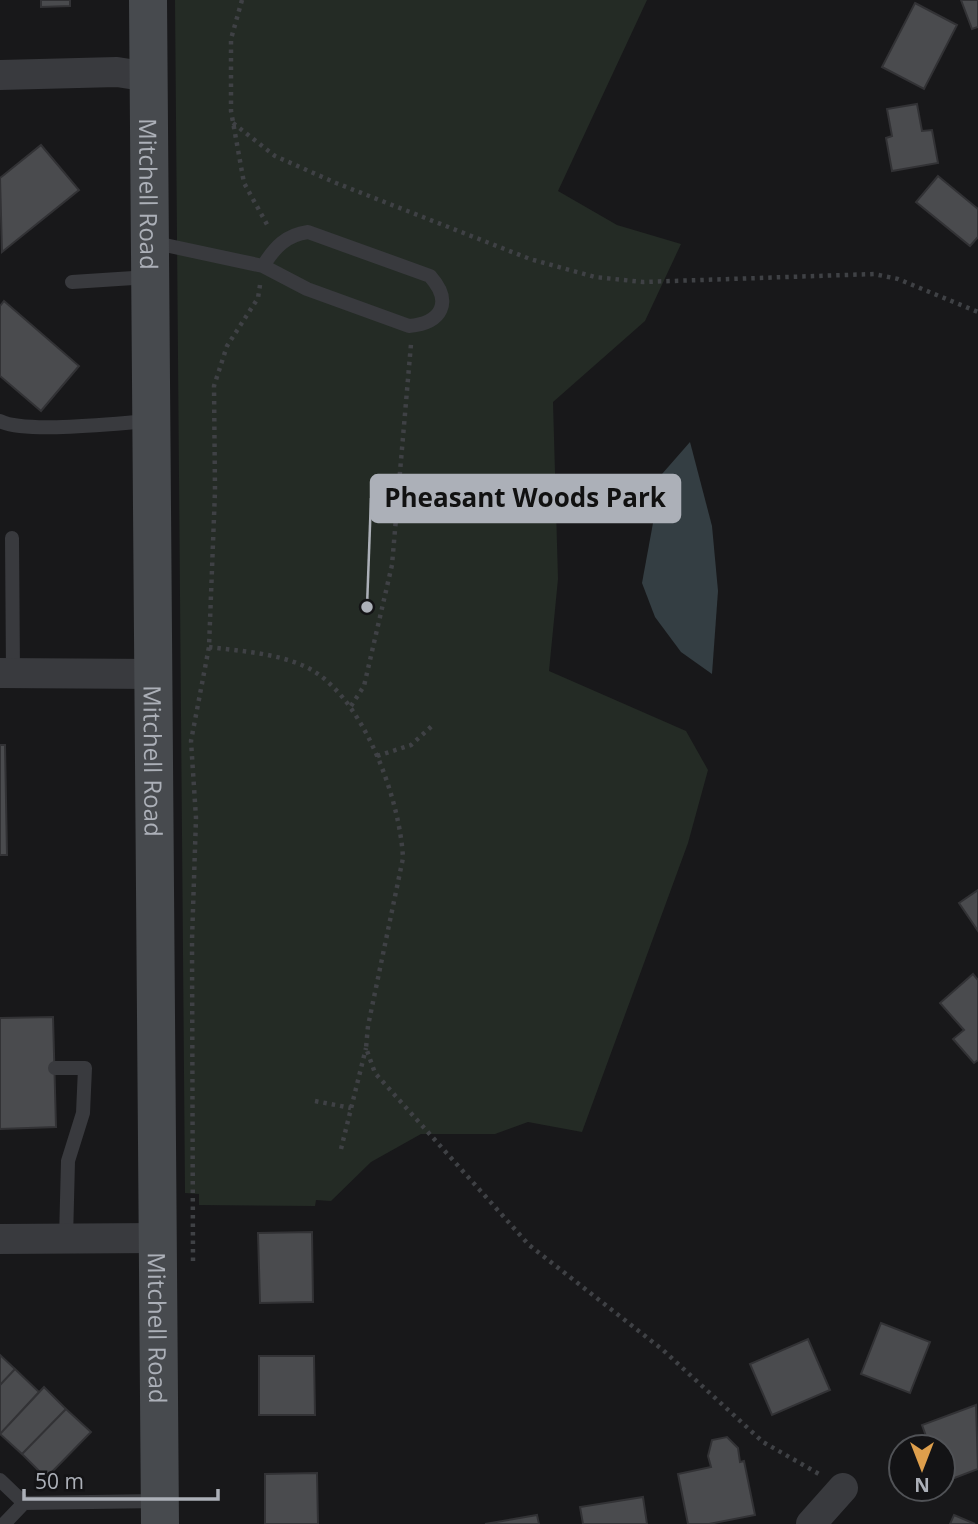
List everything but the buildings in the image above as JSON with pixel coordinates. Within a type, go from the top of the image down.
[{"type":"main road","name":"Mitchell Road","points":[[148,0],[160,1513]]},
{"type":"street","points":[[0,75],[117,72],[149,76]]},
{"type":"street","points":[[7,673],[155,674]]},
{"type":"street","points":[[0,1239],[159,1238]]},
{"type":"street","points":[[811,1524],[843,1488]]},
{"type":"lane","points":[[72,282],[150,259],[263,266],[307,289],[409,326],[424,324],[440,311],[443,300],[439,286],[430,276],[309,232],[293,234],[274,248],[263,266]]},
{"type":"lane","points":[[0,421],[11,425],[33,426],[152,421]]},
{"type":"lane","points":[[7,673],[12,538]]},
{"type":"lane","points":[[55,1068],[85,1068],[83,1113],[68,1161],[66,1239]]},
{"type":"lane","points":[[0,1480],[24,1503],[160,1513]]},
{"type":"lane","points":[[4,1524],[24,1503]]},
{"type":"path","points":[[193,1265],[192,940],[196,818],[191,741],[209,646],[215,491],[214,386],[227,346],[258,298],[269,227],[244,183],[233,123],[231,39],[242,0]]},
{"type":"path","points":[[233,123],[275,156],[336,183],[530,259],[595,277],[643,282],[874,274],[898,279],[978,312]]},
{"type":"path","points":[[351,706],[364,686],[392,565],[412,351],[409,326]]},
{"type":"path","points":[[209,646],[260,654],[304,666],[325,680],[351,706],[377,756],[402,836],[404,858],[366,1048],[341,1149]]},
{"type":"path","points":[[377,756],[411,745],[433,724]]},
{"type":"path","points":[[366,1048],[375,1073],[383,1083],[529,1245],[663,1350],[763,1442],[843,1488]]},
{"type":"path","points":[[315,1101],[351,1108]]},
{"type":"shaded area","points":[[175,0],[647,0],[558,191],[617,225],[681,244],[645,321],[553,402],[558,579],[549,671],[686,731],[708,770],[688,843],[582,1132],[528,1122],[495,1134],[421,1134],[371,1162],[331,1201],[316,1200],[315,1206],[199,1205],[199,1194],[185,1193]]},
{"type":"shaded area","points":[[690,442],[712,526],[718,591],[712,674],[681,652],[655,617],[642,583],[662,474]]},
{"type":"place","name":"Pheasant Woods Park","points":[[367,607]]}]
